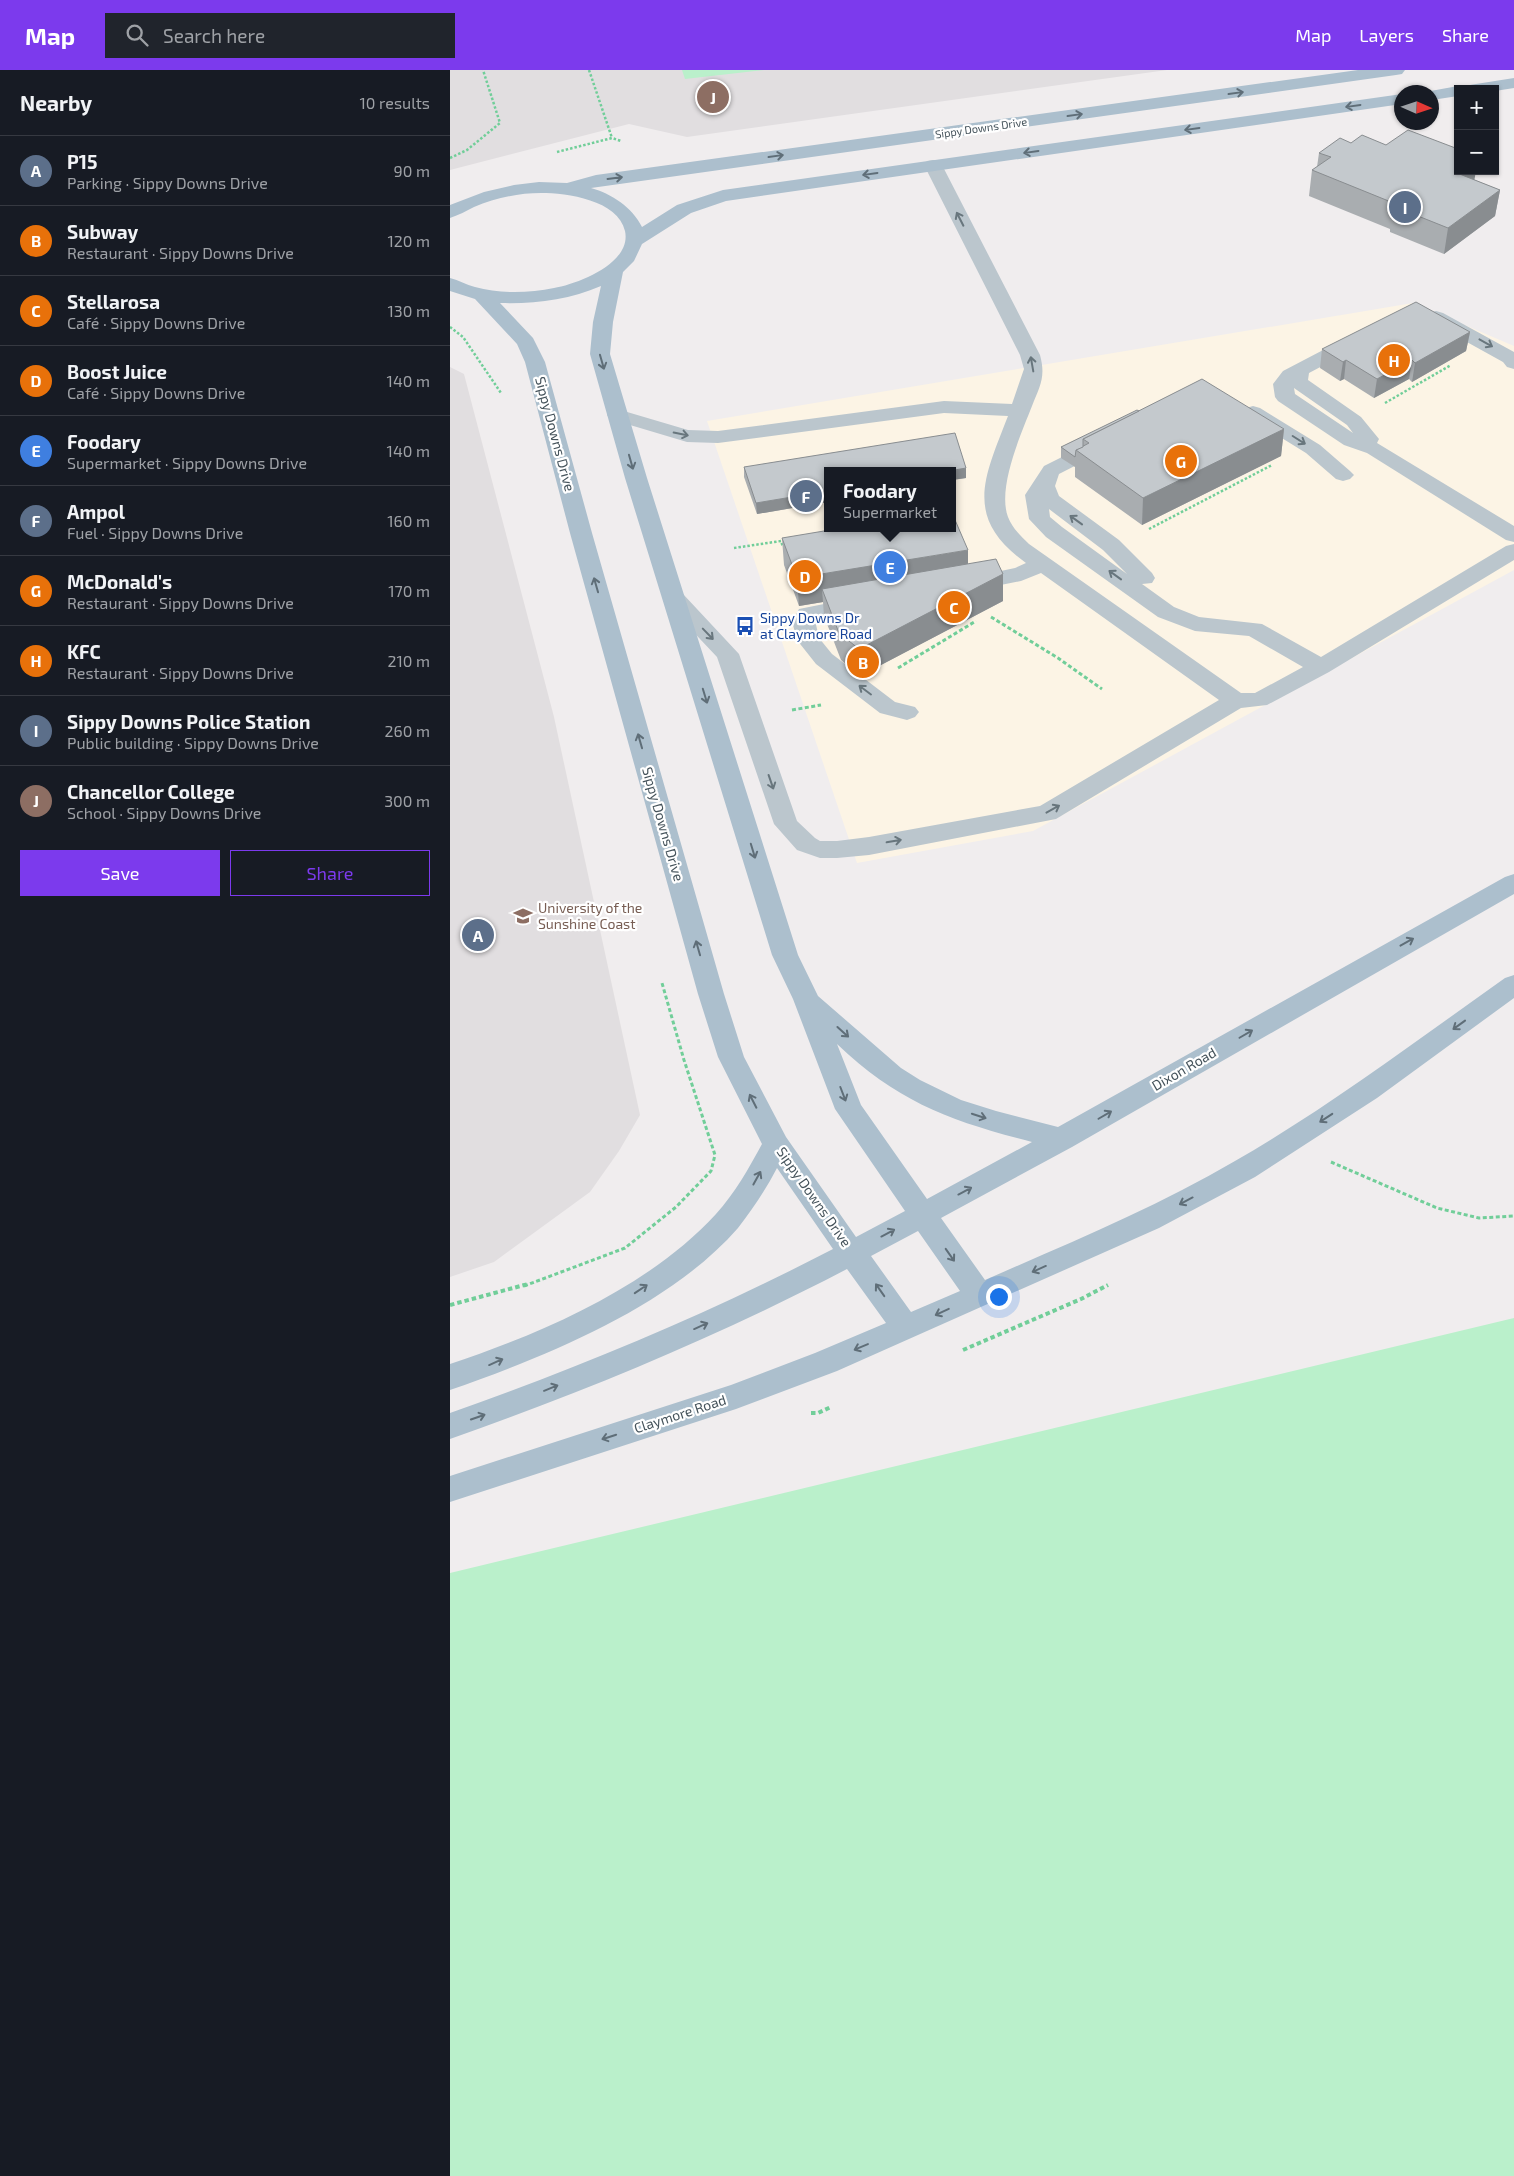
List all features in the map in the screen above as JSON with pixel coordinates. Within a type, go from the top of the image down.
[{"type":"main road","name":"Sippy Downs Drive","points":[[567,189],[596,180],[1397,70]]},
{"type":"main road","points":[[1499,85],[1514,83]]},
{"type":"main road","points":[[1439,94],[1454,92]]},
{"type":"main road","points":[[635,240],[684,209],[723,196],[1394,100]]},
{"type":"main road","points":[[450,212],[465,203],[493,193],[523,188],[567,189],[596,196],[618,207],[632,222],[635,240],[629,255],[614,270],[588,285],[554,295],[517,298],[482,295],[450,284]]},
{"type":"main road","points":[[614,270],[609,297],[603,314],[600,354],[617,416],[785,955],[806,999],[849,1109],[978,1295]]},
{"type":"main road","name":"Sippy Downs Drive","points":[[482,295],[526,342],[535,362],[581,533],[731,1057],[776,1144],[906,1328]]},
{"type":"main road","name":"Dixon Road","points":[[853,1252],[1062,1139],[1364,966],[1514,883]]},
{"type":"main road","points":[[906,1328],[1149,1220],[1245,1169],[1367,1092],[1514,985]]},
{"type":"main road","points":[[806,999],[891,1075],[921,1092],[956,1109],[1010,1126],[1062,1139]]},
{"type":"main road","points":[[450,1377],[487,1366],[608,1311],[683,1261],[718,1231],[750,1192],[776,1144]]},
{"type":"main road","points":[[450,1426],[506,1407],[660,1344],[753,1302],[853,1252]]},
{"type":"main road","name":"Claymore Road","points":[[450,1489],[736,1396],[826,1362],[906,1328]]},
{"type":"lane","points":[[933,166],[1030,355],[1034,369],[999,473],[995,493],[995,514],[1006,534],[1021,549],[1236,701]]},
{"type":"lane","points":[[1417,314],[1432,315],[1448,322],[1510,358],[1514,363]]},
{"type":"lane","points":[[1370,334],[1304,367],[1298,372],[1298,382],[1359,425],[1374,449],[1514,535]]},
{"type":"lane","points":[[1239,403],[1313,448],[1343,475]]},
{"type":"lane","points":[[617,416],[687,436],[718,437],[944,407],[1020,410]]},
{"type":"lane","points":[[1119,435],[1049,472],[1044,486],[1050,499],[1111,546],[1136,573],[1180,608],[1197,618],[1228,627],[1254,629],[1321,667]]},
{"type":"lane","points":[[675,599],[728,654],[786,824],[807,844],[841,850],[1047,813],[1236,701],[1258,700],[1321,667],[1514,551]]},
{"type":"lane","points":[[948,588],[1021,574],[1043,564]]},
{"type":"lane","points":[[883,600],[807,614],[803,621],[808,640],[824,659],[888,708],[907,712]]},
{"type":"path","points":[[450,158],[468,150],[500,123],[483,70]]},
{"type":"path","points":[[589,70],[612,138]]},
{"type":"path","points":[[450,327],[463,337],[500,392],[503,401]]},
{"type":"path","points":[[734,548],[781,541],[784,550]]},
{"type":"path","points":[[987,614],[1058,658],[1102,689]]},
{"type":"path","points":[[450,1306],[523,1286],[625,1248],[676,1207],[711,1170],[715,1155],[684,1060],[660,975]]},
{"type":"path","points":[[1323,1159],[1437,1208],[1479,1218],[1514,1216]]},
{"type":"shaded area","points":[[450,70],[1167,70],[687,137],[629,124],[450,170]]},
{"type":"shaded area","points":[[1413,303],[1514,346],[1514,570],[1033,831],[857,863],[707,421]]},
{"type":"shaded area","name":"University of the Sunshine Coast","points":[[450,367],[464,374],[554,717],[640,1115],[619,1151],[590,1192],[494,1262],[450,1277]]},
{"type":"green space","points":[[682,70],[764,70],[685,79]]},
{"type":"green space","points":[[1514,1318],[1514,2176],[450,2176],[450,1573]]},
{"type":"building","points":[[1408,130],[1454,147],[1454,175],[1462,175],[1500,190],[1448,228],[1393,206],[1396,204],[1312,170],[1331,157],[1319,153],[1340,138],[1351,143],[1362,135],[1386,145]]},
{"type":"building","points":[[1416,302],[1470,332],[1415,363],[1412,360],[1377,379],[1346,360],[1343,362],[1322,349]]},
{"type":"building","points":[[1202,379],[1284,429],[1143,498],[1076,450],[1089,443],[1083,439]]},
{"type":"building","points":[[1137,410],[1139,411],[1083,439],[1083,447],[1076,450],[1075,457],[1061,447]]},
{"type":"building","points":[[955,433],[966,468],[956,470],[956,467],[824,467],[824,492],[756,503],[744,467]]},
{"type":"building","points":[[956,522],[968,550],[797,578],[782,538],[824,531],[956,532]]},
{"type":"building","points":[[996,559],[1003,574],[859,649],[839,633],[822,589]]},
{"type":"place","name":"Chancellor College","points":[[713,97]]},
{"type":"place","name":"Sippy Downs Police Station","points":[[1405,207]]},
{"type":"place","name":"KFC","points":[[1394,360]]},
{"type":"place","name":"McDonald's","points":[[1181,461]]},
{"type":"place","name":"Ampol","points":[[806,496]]},
{"type":"place","name":"Foodary","points":[[890,567]]},
{"type":"place","name":"Boost Juice","points":[[805,576]]},
{"type":"place","name":"Stellarosa","points":[[954,607]]},
{"type":"place","name":"Sippy Downs Dr at Claymore Road","points":[[745,626]]},
{"type":"place","name":"Subway","points":[[863,662]]},
{"type":"place","name":"University of the Sunshine Coast","points":[[523,916]]},
{"type":"place","name":"P15","points":[[478,935]]}]
